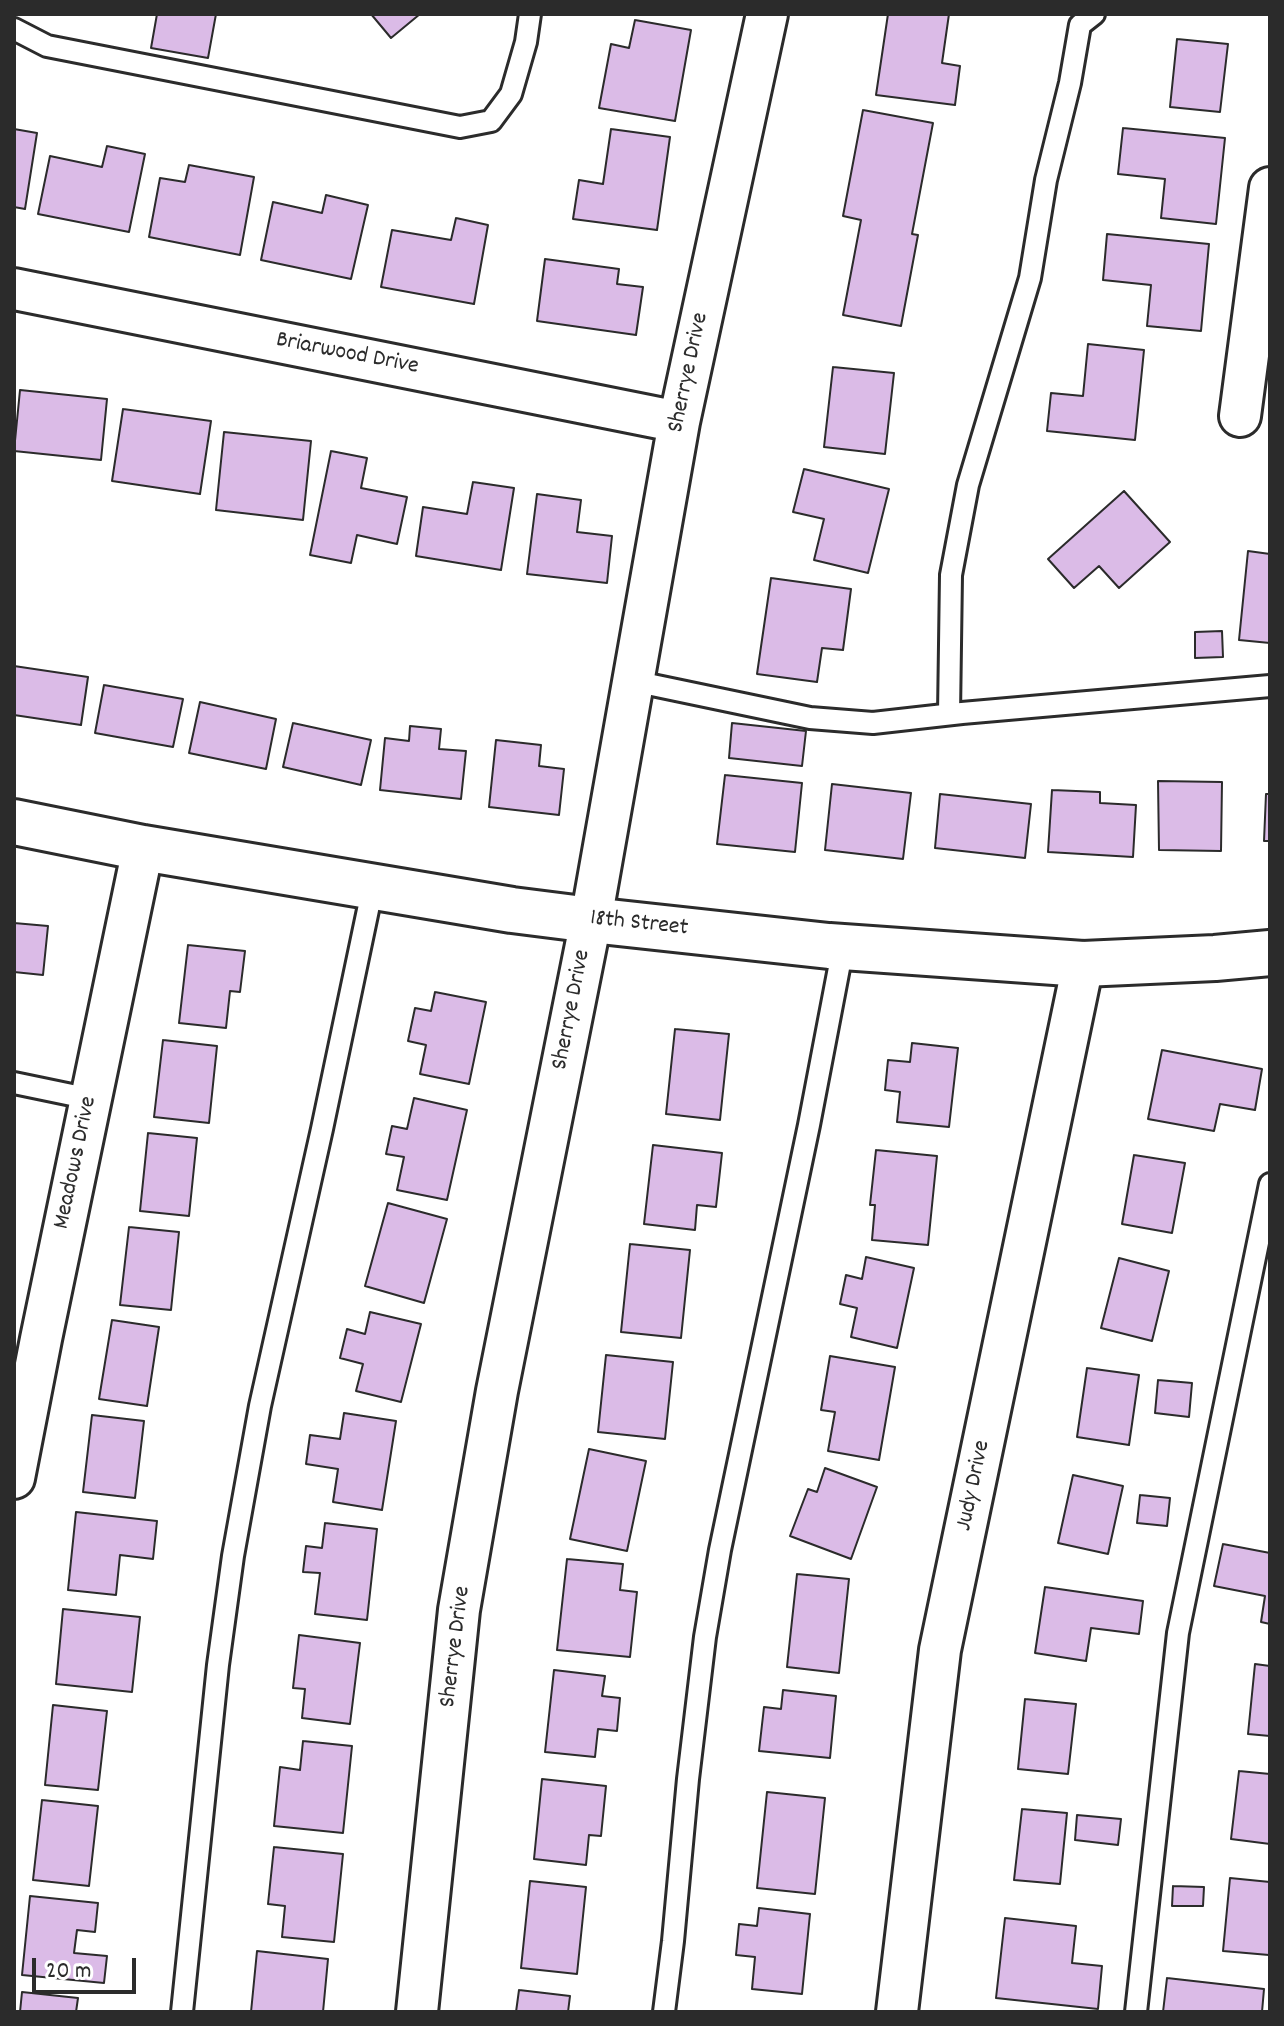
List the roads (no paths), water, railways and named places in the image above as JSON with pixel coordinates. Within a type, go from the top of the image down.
[{"type":"street","name":"Sherrye Drive","points":[[417,2012],[459,1610],[497,1391],[591,920],[679,422],[767,14]]},
{"type":"street","points":[[1240,416],[1270,188]]},
{"type":"street","name":"Briarwood Drive","points":[[14,289],[679,422]]},
{"type":"street","name":"18th Street","points":[[14,822],[143,848],[512,910],[843,947],[1083,964],[1270,953]]},
{"type":"street","name":"Meadows Drive","points":[[14,1478],[27,1336],[91,1099],[143,848]]},
{"type":"street","name":"Judy Drive","points":[[897,2012],[940,1650],[1083,964]]},
{"type":"lane","points":[[14,29],[47,46],[460,127],[491,121],[511,94],[526,42],[530,14]]},
{"type":"lane","points":[[949,714],[951,575],[968,485],[1030,278],[1046,180],[1070,83],[1080,25],[1094,14]]},
{"type":"lane","points":[[633,681],[810,718],[873,723],[1270,686]]},
{"type":"lane","points":[[182,2012],[218,1665],[233,1556],[260,1406],[373,886]]},
{"type":"lane","points":[[664,2012],[705,1637],[731,1493],[809,1125],[843,947]]},
{"type":"lane","points":[[14,1083],[91,1099]]},
{"type":"lane","points":[[1136,2012],[1178,1633],[1270,1184]]}]
